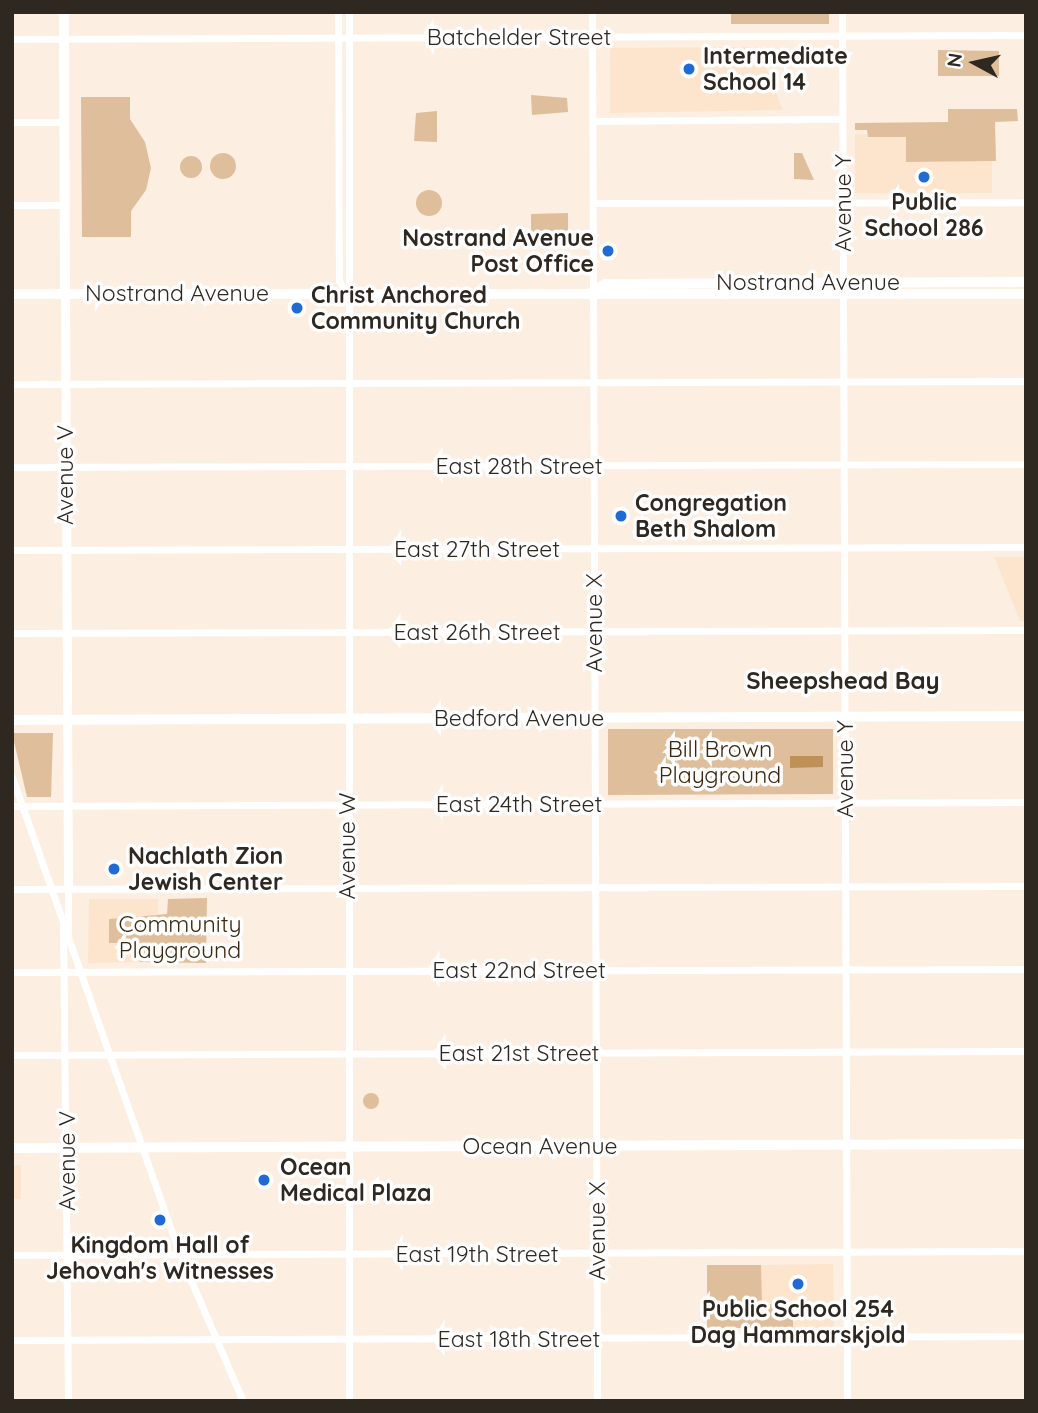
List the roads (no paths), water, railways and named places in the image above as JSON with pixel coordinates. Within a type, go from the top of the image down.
[{"type":"main road","name":"Avenue V","points":[[64,12],[65,294]]},
{"type":"main road","name":"Nostrand Avenue","points":[[593,290],[605,284],[1026,282]]},
{"type":"main road","name":"Nostrand Avenue","points":[[12,294],[593,290],[843,296],[1026,294]]},
{"type":"main road","name":"Bedford Avenue","points":[[12,720],[1026,716]]},
{"type":"main road","name":"Ocean Avenue","points":[[12,1148],[1026,1144]]},
{"type":"street","name":"Avenue W","points":[[338,12],[339,280],[345,292]]},
{"type":"street","name":"Avenue W","points":[[349,12],[351,280],[345,292],[349,1401]]},
{"type":"street","name":"Avenue X","points":[[592,12],[597,1401]]},
{"type":"street","name":"Avenue Y","points":[[842,12],[847,1401]]},
{"type":"street","name":"Batchelder Street","points":[[12,39],[1026,36]]},
{"type":"street","points":[[592,121],[842,119]]},
{"type":"street","points":[[12,122],[64,122]]},
{"type":"street","points":[[593,203],[1026,202]]},
{"type":"street","points":[[12,205],[65,205]]},
{"type":"street","name":"Avenue V","points":[[65,294],[68,937],[82,972]]},
{"type":"street","points":[[12,384],[1026,381]]},
{"type":"street","name":"East 28th Street","points":[[12,467],[1026,464]]},
{"type":"street","name":"East 27th Street","points":[[12,550],[1026,547]]},
{"type":"street","name":"East 26th Street","points":[[12,633],[1026,630]]},
{"type":"street","name":"Avenue V","points":[[12,777],[63,922],[68,1401]]},
{"type":"street","name":"East 24th Street","points":[[12,806],[1026,802]]},
{"type":"street","points":[[12,889],[1026,886]]},
{"type":"street","name":"East 22nd Street","points":[[12,972],[1026,969]]},
{"type":"street","points":[[82,972],[180,1255],[243,1401]]},
{"type":"street","name":"East 21st Street","points":[[12,1055],[1026,1051]]},
{"type":"street","name":"East 19th Street","points":[[12,1255],[1026,1251]]},
{"type":"street","name":"East 18th Street","points":[[12,1340],[1026,1336]]},
{"type":"place","name":"Intermediate School 14","points":[[689,69]]},
{"type":"place","name":"Public School 286","points":[[924,177]]},
{"type":"place","name":"Nostrand Avenue Post Office","points":[[608,251]]},
{"type":"place","name":"Christ Anchored Community Church","points":[[297,308]]},
{"type":"place","name":"Congregation Beth Shalom","points":[[621,516]]},
{"type":"place","name":"Nachlath Zion Jewish Center","points":[[114,869]]},
{"type":"place","name":"Ocean Medical Plaza","points":[[264,1180]]},
{"type":"place","name":"Kingdom Hall of Jehovah's Witnesses","points":[[160,1220]]},
{"type":"place","name":"Public School 254 Dag Hammarskjold","points":[[798,1284]]},
{"type":"district","name":"Sheepshead Bay","points":[[843,681]]},
{"type":"park label","name":"Bill Brown Playground","points":[[720,762]]},
{"type":"park label","name":"Community Playground","points":[[180,937]]}]
